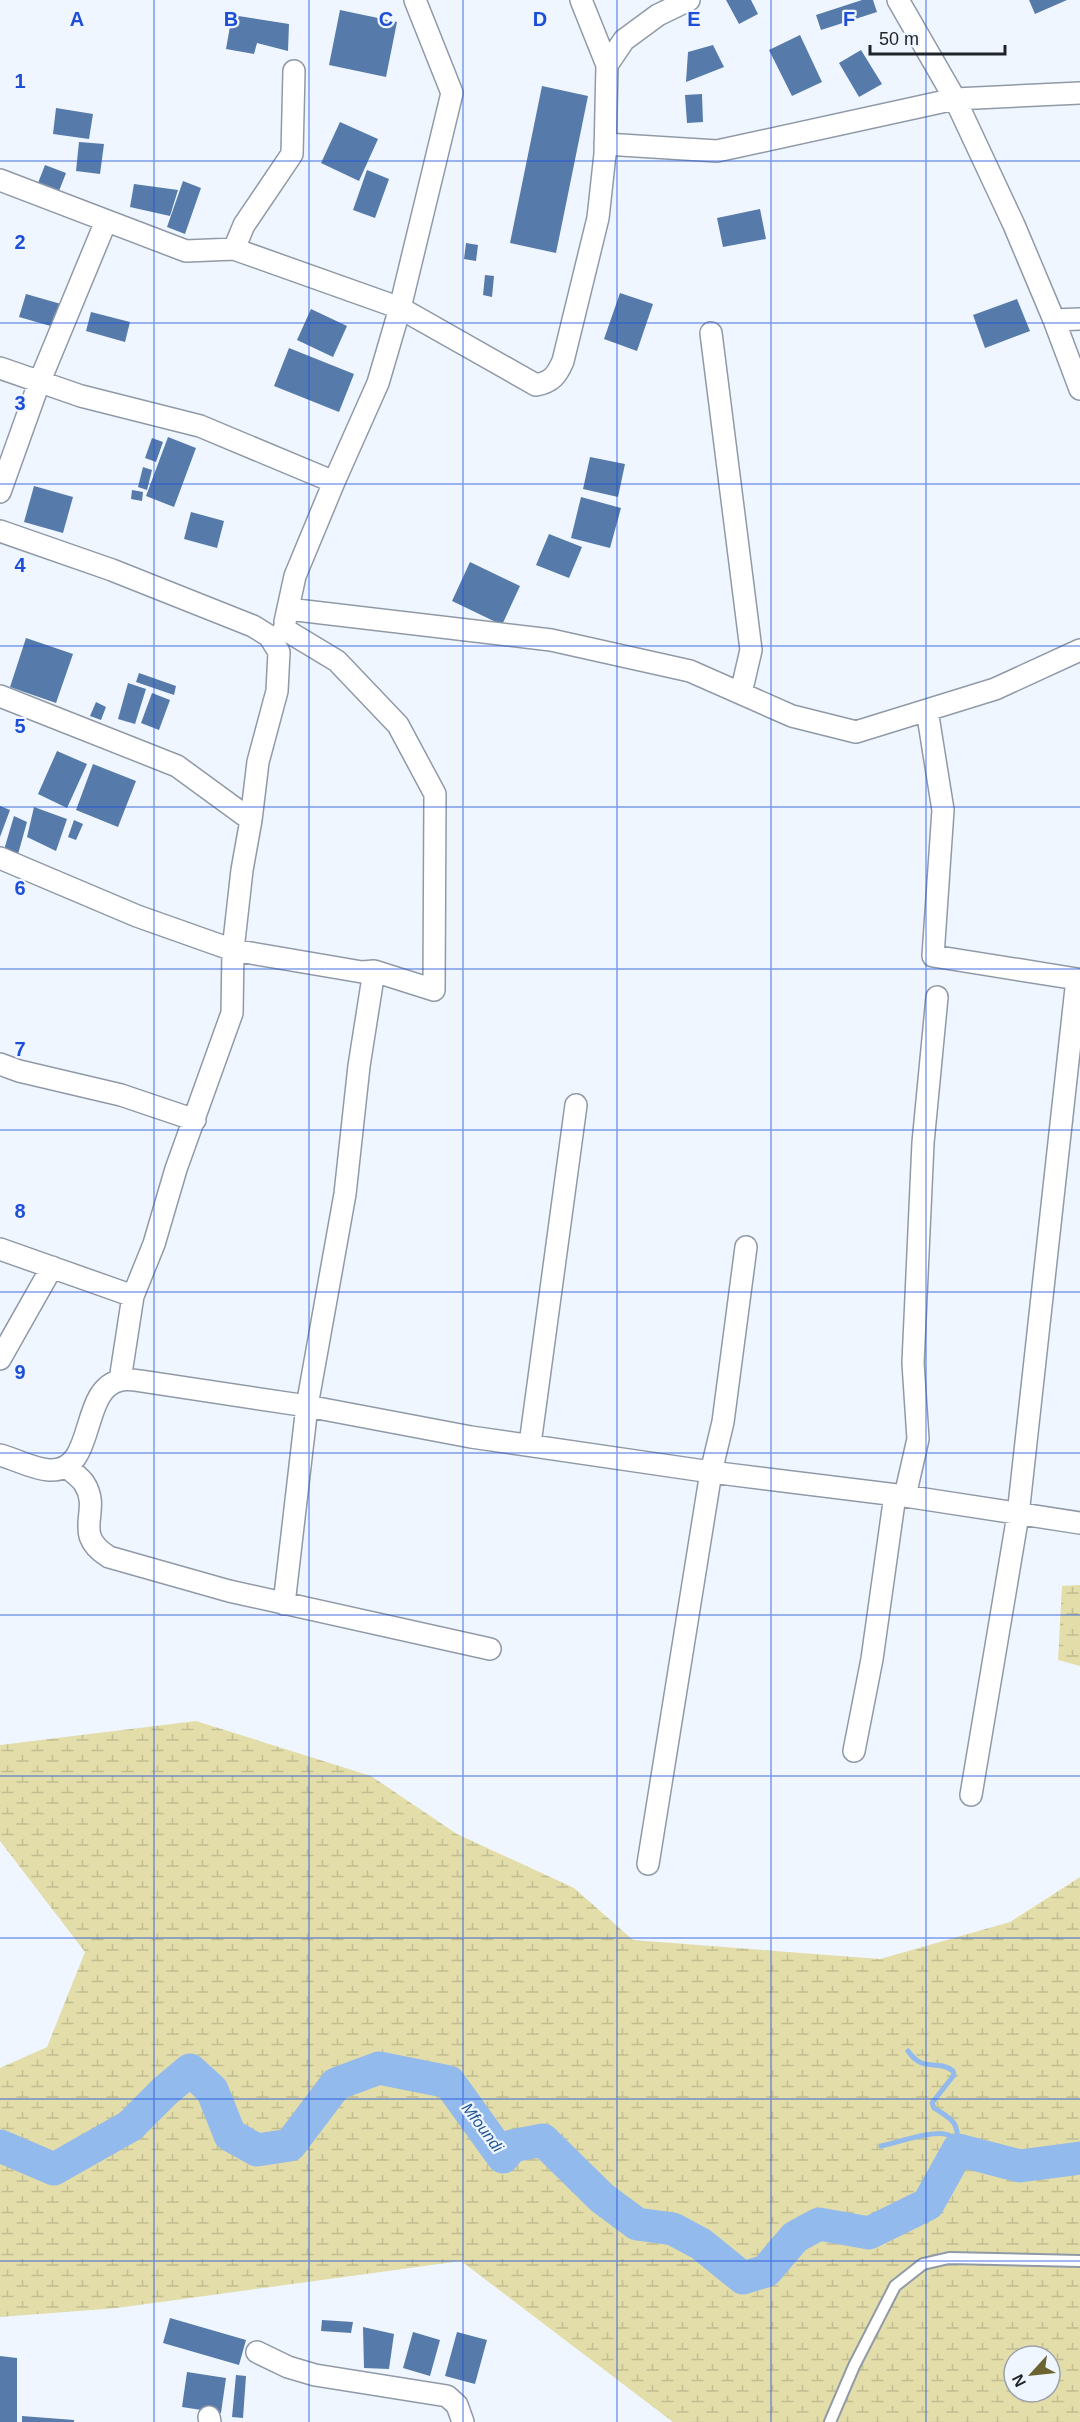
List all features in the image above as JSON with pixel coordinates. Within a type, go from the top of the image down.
[{"type":"street","points":[[120,1380],[133,1296],[154,1244],[176,1169],[232,1013],[233,950],[242,870],[258,762],[277,691],[279,652],[295,576],[378,383],[400,308],[452,93],[415,0]]},
{"type":"street","points":[[0,180],[186,251],[234,249],[400,308],[536,385],[548,382],[557,373],[563,361],[598,218],[605,144],[607,65],[581,0]]},
{"type":"street","points":[[607,65],[624,40],[658,15],[689,0]]},
{"type":"street","points":[[898,0],[955,99],[1014,225],[1080,389]]},
{"type":"street","points":[[234,249],[244,225],[292,154],[294,71]]},
{"type":"street","points":[[605,144],[717,151],[955,99],[1080,93]]},
{"type":"street","points":[[0,492],[39,383],[106,221]]},
{"type":"street","points":[[1054,320],[1080,319]]},
{"type":"street","points":[[711,333],[751,650],[741,693]]},
{"type":"street","points":[[0,368],[39,383],[200,426],[334,482]]},
{"type":"street","points":[[0,531],[112,570],[253,626],[269,636],[279,652]]},
{"type":"street","points":[[286,619],[551,640],[690,671],[792,716],[856,732],[995,689],[1080,650]]},
{"type":"street","points":[[0,858],[137,915],[233,950],[362,972],[374,971],[435,990],[435,794],[398,725],[338,661],[286,619]]},
{"type":"street","points":[[0,696],[177,766],[251,820]]},
{"type":"street","points":[[927,710],[943,810],[933,956],[1077,979],[1018,1515],[971,1795]]},
{"type":"street","points":[[284,1604],[307,1406],[345,1194],[359,1066],[374,971]]},
{"type":"street","points":[[854,1751],[900,1496],[918,1439],[913,1363],[922,1166],[937,997]]},
{"type":"street","points":[[0,1064],[19,1071],[121,1095],[195,1120]]},
{"type":"street","points":[[530,1444],[576,1105]]},
{"type":"street","points":[[648,1864],[711,1472],[723,1422],[746,1247]]},
{"type":"street","points":[[0,1249],[133,1296]]},
{"type":"street","points":[[0,1359],[52,1267]]},
{"type":"street","points":[[0,1455],[49,1470],[67,1467],[77,1459],[101,1393],[120,1380],[141,1380],[307,1406],[471,1437],[1080,1523]]},
{"type":"street","points":[[67,1467],[84,1483],[90,1499],[89,1535],[95,1549],[109,1557],[284,1604],[490,1649]]},
{"type":"street","points":[[257,2352],[288,2367],[315,2375],[447,2396],[458,2405],[463,2422]]},
{"type":"lane","points":[[830,2422],[854,2366],[894,2286],[923,2264],[949,2258],[1080,2261]]},
{"type":"green space","points":[[1080,1585],[1080,1666],[1058,1660],[1062,1586]]},
{"type":"green space","points":[[196,1721],[371,1776],[457,1834],[574,1888],[633,1940],[880,1959],[1010,1922],[1080,1877],[1080,2422],[673,2422],[461,2261],[117,2308],[0,2317],[0,2068],[47,2047],[85,1952],[0,1841],[0,1745]]},
{"type":"building","points":[[726,0],[751,0],[758,14],[739,24]]},
{"type":"building","points":[[862,0],[873,0],[877,12],[821,30],[816,15]]},
{"type":"building","points":[[1029,0],[1067,0],[1035,14]]},
{"type":"building","points":[[340,10],[397,22],[386,77],[329,65]]},
{"type":"building","points":[[232,15],[289,24],[288,51],[257,43],[254,54],[226,49]]},
{"type":"building","points":[[800,35],[822,82],[792,96],[769,50]]},
{"type":"building","points":[[713,45],[724,67],[686,82],[688,52]]},
{"type":"building","points":[[861,50],[882,84],[859,97],[839,63]]},
{"type":"building","points":[[542,86],[588,96],[556,253],[510,243]]},
{"type":"building","points":[[702,94],[703,122],[687,123],[685,95]]},
{"type":"building","points":[[56,108],[93,114],[89,139],[53,134]]},
{"type":"building","points":[[340,122],[378,139],[359,181],[321,163]]},
{"type":"building","points":[[79,142],[104,144],[100,174],[76,171]]},
{"type":"building","points":[[45,165],[66,173],[59,191],[38,183]]},
{"type":"building","points":[[367,170],[389,179],[375,218],[353,210]]},
{"type":"building","points":[[183,181],[201,188],[185,234],[167,227]]},
{"type":"building","points":[[134,184],[178,190],[170,216],[130,207]]},
{"type":"building","points":[[760,209],[766,239],[723,247],[717,218]]},
{"type":"building","points":[[466,243],[478,245],[476,261],[464,259]]},
{"type":"building","points":[[485,275],[494,276],[492,297],[483,295]]},
{"type":"building","points":[[620,293],[653,304],[637,351],[604,339]]},
{"type":"building","points":[[26,294],[61,304],[54,327],[19,317]]},
{"type":"building","points":[[1017,299],[1030,331],[985,348],[973,315]]},
{"type":"building","points":[[311,309],[347,326],[333,357],[297,340]]},
{"type":"building","points":[[91,312],[130,322],[125,342],[86,331]]},
{"type":"building","points":[[289,348],[354,374],[339,412],[274,386]]},
{"type":"building","points":[[168,437],[196,448],[174,507],[146,496]]},
{"type":"building","points":[[152,438],[163,442],[156,462],[145,458]]},
{"type":"building","points":[[590,457],[625,464],[618,497],[583,489]]},
{"type":"building","points":[[143,467],[152,470],[147,490],[138,487]]},
{"type":"building","points":[[34,486],[73,497],[63,533],[24,522]]},
{"type":"building","points":[[132,490],[143,492],[142,501],[131,499]]},
{"type":"building","points":[[581,497],[621,508],[610,548],[571,538]]},
{"type":"building","points":[[191,512],[224,521],[217,548],[184,539]]},
{"type":"building","points":[[549,534],[582,547],[569,578],[536,565]]},
{"type":"building","points":[[470,562],[520,586],[502,625],[452,601]]},
{"type":"building","points":[[26,638],[73,654],[56,703],[10,687]]},
{"type":"building","points":[[139,673],[176,686],[174,695],[136,682]]},
{"type":"building","points":[[128,683],[146,689],[135,724],[118,719]]},
{"type":"building","points":[[152,693],[170,700],[159,730],[141,723]]},
{"type":"building","points":[[96,702],[106,707],[101,720],[90,716]]},
{"type":"building","points":[[57,751],[87,764],[67,808],[38,794]]},
{"type":"building","points":[[93,764],[136,781],[118,827],[76,810]]},
{"type":"building","points":[[0,806],[10,810],[0,837]]},
{"type":"building","points":[[34,807],[67,819],[56,851],[27,837]]},
{"type":"building","points":[[14,816],[27,822],[15,865],[1,860]]},
{"type":"building","points":[[74,820],[83,824],[76,840],[68,837]]},
{"type":"building","points":[[170,2318],[246,2340],[239,2365],[163,2343]]},
{"type":"building","points":[[322,2320],[353,2322],[351,2333],[321,2331]]},
{"type":"building","points":[[363,2327],[394,2334],[389,2369],[364,2368]]},
{"type":"building","points":[[413,2332],[440,2340],[430,2376],[403,2368]]},
{"type":"building","points":[[457,2332],[487,2340],[475,2384],[445,2376]]},
{"type":"building","points":[[0,2356],[17,2358],[17,2422],[0,2422]]},
{"type":"building","points":[[187,2372],[226,2378],[221,2413],[182,2407]]},
{"type":"building","points":[[236,2375],[246,2376],[243,2418],[232,2417]]},
{"type":"building","points":[[22,2416],[74,2420],[74,2422],[22,2422]]},
{"type":"waterway","points":[[881,2146],[934,2134],[951,2136],[958,2145],[957,2131],[953,2122],[934,2108],[932,2103],[954,2075],[953,2071],[947,2067],[919,2062],[908,2051]]},
{"type":"waterway","name":"Mfoundi","points":[[0,2146],[54,2169],[130,2126],[190,2070],[212,2090],[230,2135],[257,2150],[290,2145],[336,2084],[379,2068],[449,2082],[503,2157],[512,2146],[543,2140],[602,2198],[637,2224],[673,2229],[701,2244],[743,2278],[766,2271],[795,2237],[819,2224],[869,2233],[928,2204],[958,2150],[1020,2166],[1080,2158]]}]
